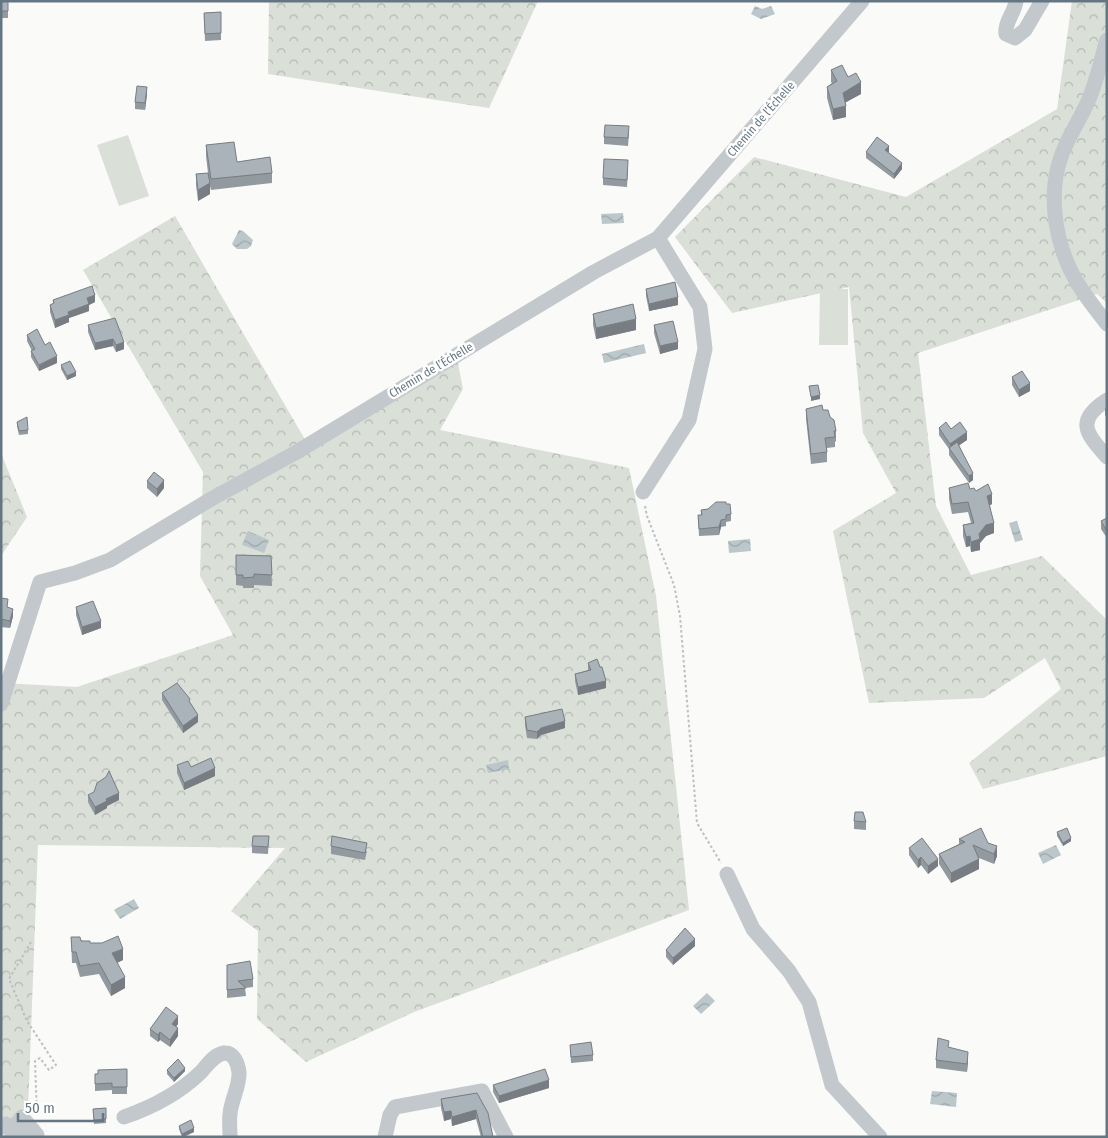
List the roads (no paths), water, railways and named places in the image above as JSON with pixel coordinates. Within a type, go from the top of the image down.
[{"type":"street","name":"Chemin de l’Échelle","points":[[1,704],[40,582],[75,573],[110,560],[213,498],[294,453],[594,272],[658,238],[862,1]]},
{"type":"street","points":[[1016,1],[1015,10],[1005,28],[1006,34],[1015,38],[1025,30],[1042,1]]},
{"type":"street","points":[[1107,40],[1089,98],[1062,153],[1057,171],[1055,204],[1059,237],[1071,270],[1107,324]]},
{"type":"street","points":[[643,492],[689,420],[705,349],[700,308],[658,238]]},
{"type":"street","points":[[1107,400],[1091,413],[1086,427],[1088,434],[1107,457]]},
{"type":"street","points":[[727,874],[753,929],[789,971],[809,1002],[832,1085],[880,1137]]},
{"type":"street","points":[[124,1117],[151,1108],[172,1096],[201,1072],[214,1058],[224,1053],[236,1060],[239,1074],[230,1113],[230,1137]]},
{"type":"street","points":[[384,1137],[390,1115],[395,1107],[482,1091],[506,1137]]},
{"type":"street","points":[[6,1137],[1,1128],[6,1124],[16,1137]]},
{"type":"water","points":[[755,6],[762,9],[771,6],[775,14],[761,19],[751,14]]},
{"type":"water","points":[[623,213],[624,223],[602,224],[601,214]]},
{"type":"water","points":[[239,230],[243,231],[253,240],[251,246],[247,249],[237,249],[232,244]]},
{"type":"water","points":[[644,344],[646,353],[604,363],[602,354]]},
{"type":"water","points":[[1017,521],[1023,540],[1015,542],[1009,523]]},
{"type":"water","points":[[248,531],[269,540],[264,553],[242,545]]},
{"type":"water","points":[[750,539],[751,551],[729,553],[728,541]]},
{"type":"water","points":[[508,760],[509,769],[488,773],[486,765]]},
{"type":"water","points":[[1056,845],[1061,855],[1043,864],[1038,853]]},
{"type":"water","points":[[134,899],[139,908],[120,919],[114,910]]},
{"type":"water","points":[[707,993],[715,1001],[701,1014],[693,1006]]},
{"type":"water","points":[[932,1091],[957,1093],[956,1107],[930,1104]]}]
